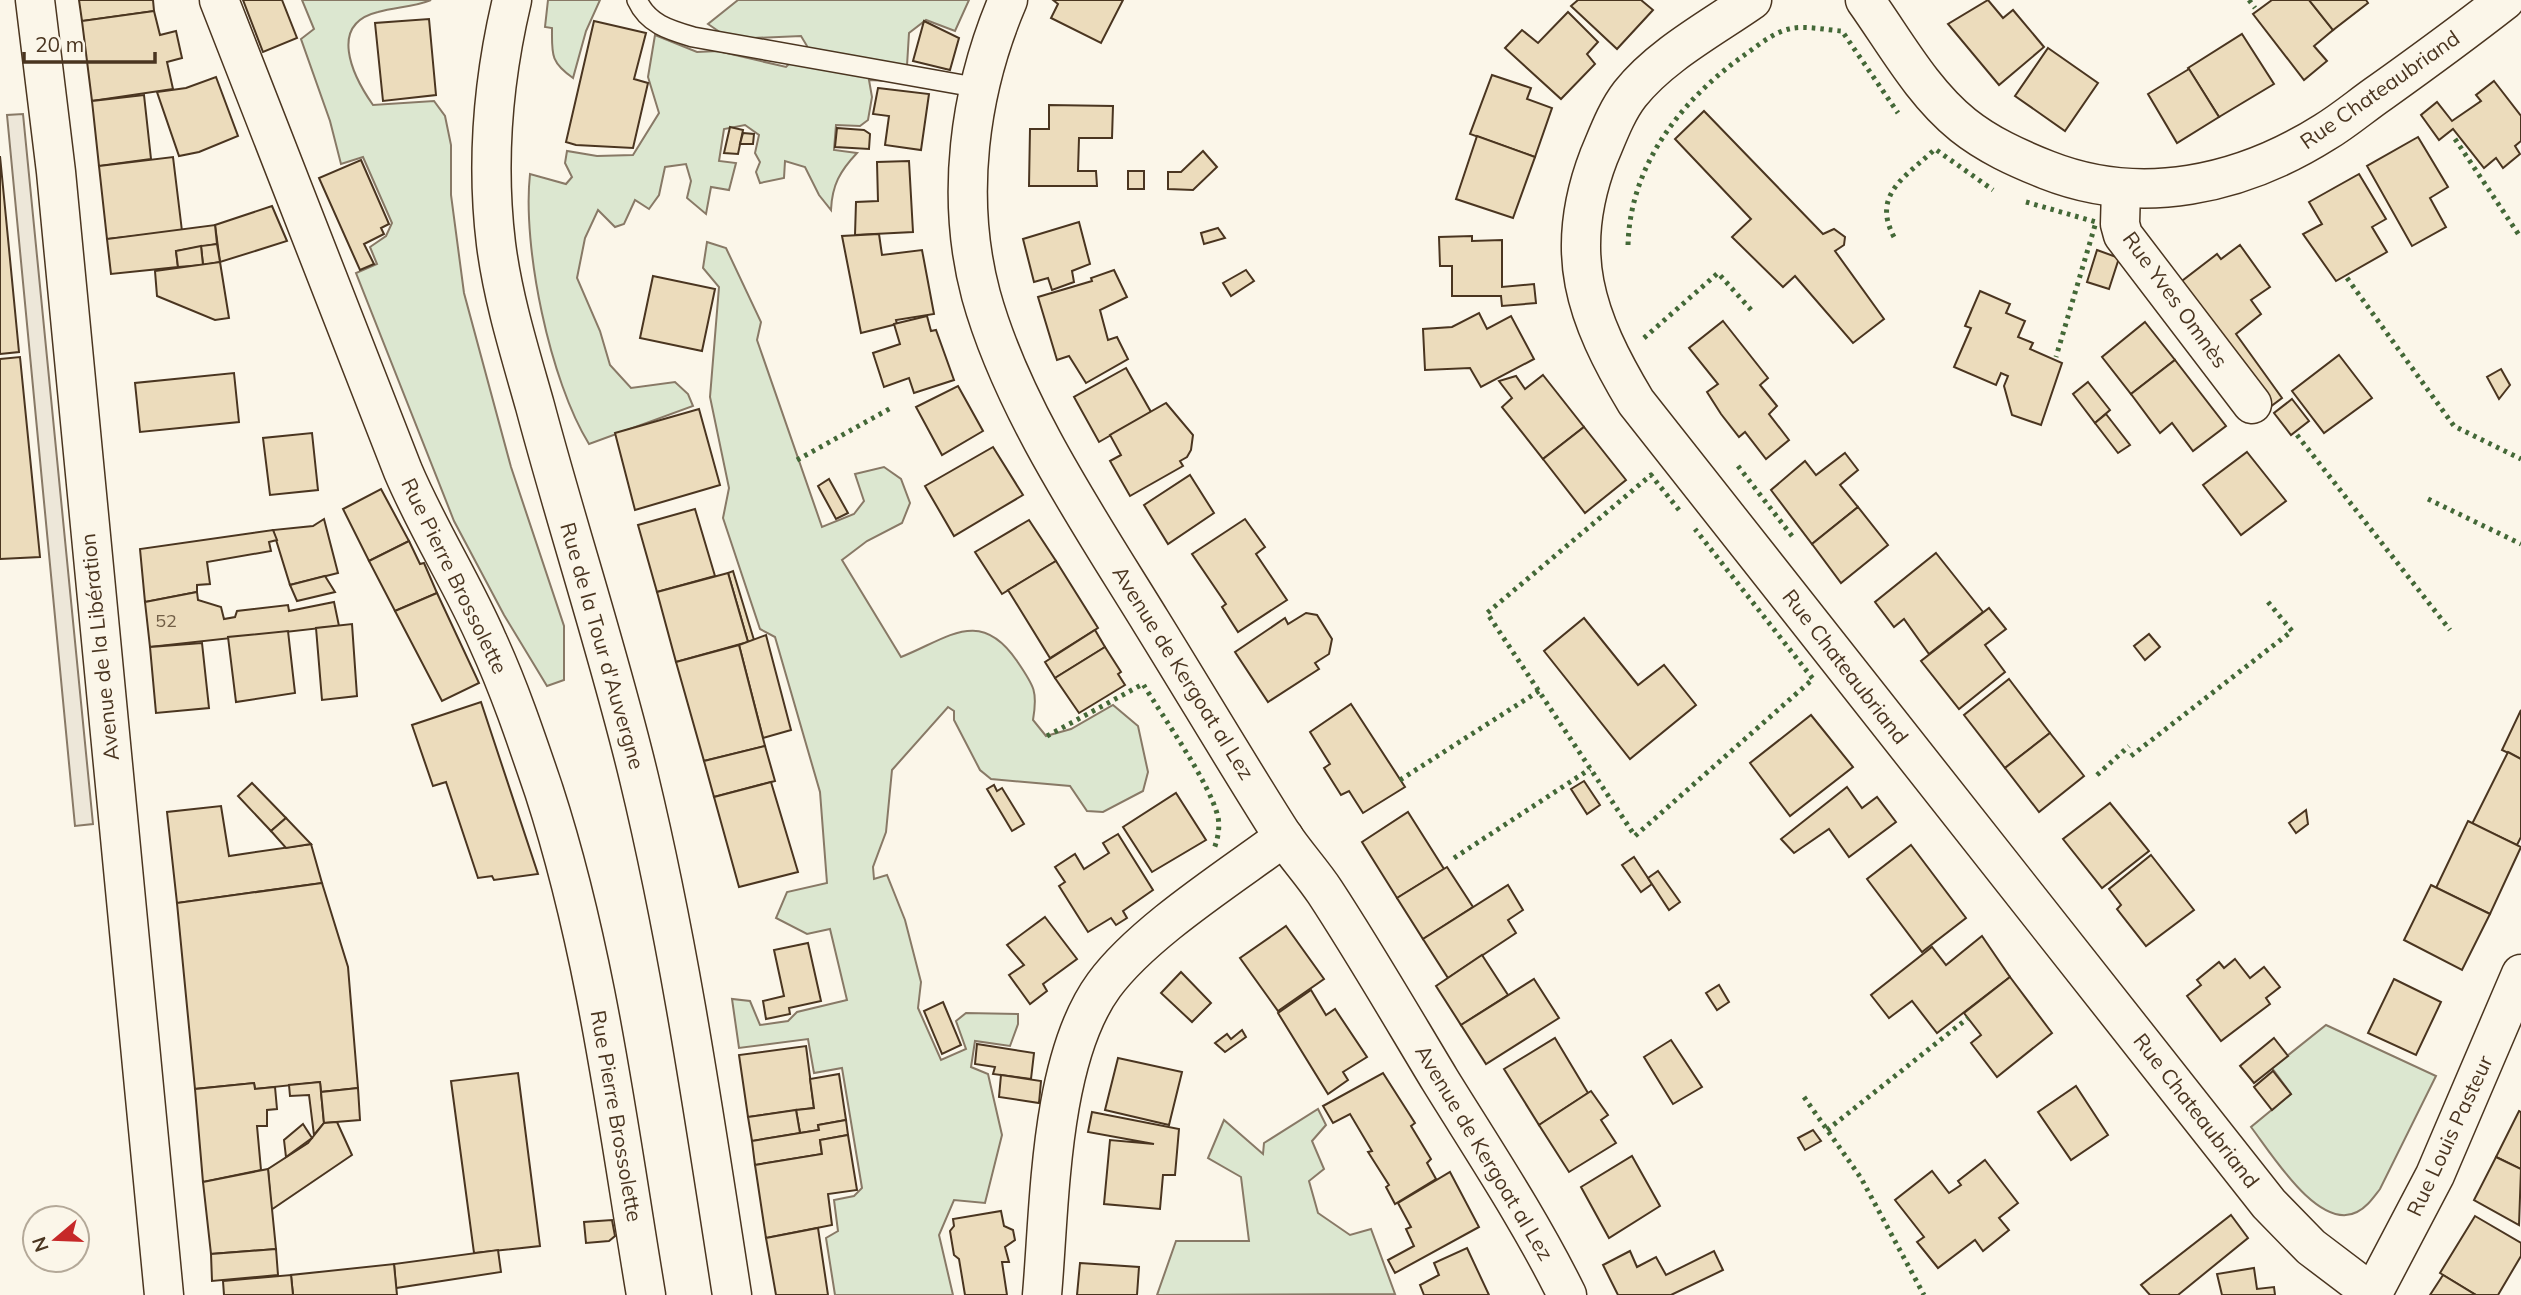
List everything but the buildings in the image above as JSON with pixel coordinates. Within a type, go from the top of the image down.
[{"type":"street","name":"Avenue de la Libération","points":[[35,0],[56,172],[164,1295]]},
{"type":"street","name":"Rue Pierre Brossolette","points":[[219,0],[398,459],[420,510],[488,641],[544,793],[572,893],[595,993],[646,1295]]},
{"type":"street","name":"Rue de la Tour d'Auvergne","points":[[512,0],[494,90],[492,125],[493,210],[502,282],[525,375],[644,801],[677,957],[732,1295]]},
{"type":"street","name":"Avenue de Kergoat al Lez","points":[[1008,0],[985,61],[980,88],[971,143],[969,222],[981,293],[1002,353],[1049,451],[1096,531],[1283,836],[1325,893],[1509,1191],[1566,1295]]},
{"type":"street","name":"Rue Chateaubriand","points":[[1752,0],[1649,75],[1630,94],[1615,119],[1590,180],[1579,244],[1583,287],[1599,337],[1636,402],[2269,1203],[2311,1247],[2373,1294]]},
{"type":"street","name":"Rue Chateaubriand","points":[[1865,0],[1919,77],[1962,124],[1992,145],[2063,176],[2121,189],[2160,190],[2229,177],[2267,163],[2326,132],[2505,0]]},
{"type":"street","name":"Rue Yves Omnès","points":[[2121,189],[2120,224],[2123,235],[2252,404]]},
{"type":"street","points":[[1042,1295],[1054,1148],[1063,1095],[1074,1047],[1093,1003],[1104,985],[1142,947],[1283,836]]},
{"type":"street","name":"Rue Louis Pasteur","points":[[2373,1294],[2435,1175],[2521,974]]},
{"type":"lane","points":[[637,0],[649,19],[668,30],[693,37],[980,88]]},
{"type":"green space","points":[[302,0],[431,0],[363,18],[353,27],[349,52],[358,80],[373,105],[434,101],[445,116],[451,145],[451,195],[464,293],[511,467],[564,626],[564,680],[547,686],[504,615],[454,521],[356,273],[377,264],[370,247],[386,236],[392,223],[363,157],[341,164],[330,121],[301,39],[314,29]]},
{"type":"green space","points":[[548,0],[600,0],[586,31],[573,78],[560,67],[554,57],[552,28],[545,27]]},
{"type":"green space","points":[[738,0],[969,0],[955,31],[926,20],[909,33],[906,82],[869,80],[872,97],[868,120],[860,126],[836,125],[834,150],[857,153],[838,179],[831,210],[819,195],[805,167],[785,161],[784,178],[760,183],[756,172],[760,162],[755,153],[759,135],[745,125],[724,129],[719,161],[736,163],[729,190],[711,187],[706,214],[687,198],[691,181],[686,164],[665,167],[659,195],[649,209],[635,200],[624,224],[615,227],[598,210],[585,238],[577,278],[600,331],[610,365],[631,388],[675,382],[688,394],[693,406],[589,444],[562,386],[542,313],[530,238],[530,174],[566,184],[572,177],[565,163],[567,151],[597,156],[633,155],[659,113],[648,77],[655,35],[697,52],[718,51],[786,67],[807,46],[801,36],[730,39],[708,24]]},
{"type":"green space","points":[[707,242],[726,248],[761,322],[757,340],[822,527],[854,514],[864,501],[855,474],[884,467],[901,479],[910,503],[902,523],[867,541],[842,560],[901,657],[962,632],[976,631],[990,635],[1003,644],[1027,677],[1035,695],[1033,720],[1046,736],[1071,729],[1113,705],[1138,726],[1148,772],[1143,791],[1103,812],[1087,811],[1070,786],[991,779],[980,770],[954,720],[954,711],[948,707],[892,770],[886,832],[873,867],[874,879],[887,875],[905,920],[921,982],[918,1008],[941,1060],[966,1049],[956,1021],[966,1013],[1018,1014],[1018,1024],[1010,1046],[975,1041],[971,1067],[988,1074],[1002,1135],[985,1203],[954,1200],[939,1235],[953,1295],[835,1295],[826,1238],[838,1231],[834,1200],[854,1196],[862,1188],[842,1068],[814,1073],[808,1039],[739,1048],[732,999],[750,1001],[760,1025],[788,1021],[797,1012],[847,1000],[830,929],[807,934],[776,918],[787,892],[827,883],[820,792],[775,637],[760,629],[723,518],[729,488],[710,397],[719,287],[703,268]]},
{"type":"green space","points":[[2326,1025],[2436,1076],[2380,1189],[2361,1210],[2342,1215],[2327,1211],[2297,1187],[2251,1127],[2291,1094],[2272,1068]]},
{"type":"green space","points":[[1318,1109],[1326,1125],[1312,1141],[1324,1169],[1309,1181],[1318,1213],[1350,1235],[1371,1229],[1395,1294],[1157,1295],[1176,1241],[1249,1241],[1241,1177],[1208,1158],[1224,1120],[1263,1154],[1264,1143]]},
{"type":"shaded area","points":[[23,114],[93,824],[75,826],[7,115]]},
{"type":"hedge","points":[[2249,0],[2255,8]]},
{"type":"hedge","points":[[1628,245],[1638,188],[1649,162],[1679,115],[1720,74],[1776,34],[1801,27],[1842,31],[1898,113]]},
{"type":"hedge","points":[[2455,139],[2521,238]]},
{"type":"hedge","points":[[1894,237],[1888,222],[1889,198],[1903,178],[1935,149],[1993,190]]},
{"type":"hedge","points":[[2026,202],[2096,222],[2056,357]]},
{"type":"hedge","points":[[1644,338],[1718,273],[1753,312]]},
{"type":"hedge","points":[[2347,278],[2454,426],[2521,459]]},
{"type":"hedge","points":[[797,460],[891,408]]},
{"type":"hedge","points":[[2297,435],[2450,630]]},
{"type":"hedge","points":[[1738,466],[1795,540]]},
{"type":"hedge","points":[[1679,510],[1651,475],[1487,613],[1635,836],[1813,679],[1695,529]]},
{"type":"hedge","points":[[2428,499],[2521,544]]},
{"type":"hedge","points":[[2131,756],[2292,631],[2268,602]]},
{"type":"hedge","points":[[1047,736],[1143,684],[1196,769],[1213,803],[1219,825],[1214,849]]},
{"type":"hedge","points":[[1400,780],[1542,689]]},
{"type":"hedge","points":[[2097,775],[2129,746]]},
{"type":"hedge","points":[[1454,858],[1590,769]]},
{"type":"hedge","points":[[1827,1130],[1968,1018]]},
{"type":"hedge","points":[[1804,1097],[1861,1178],[1924,1295]]}]
